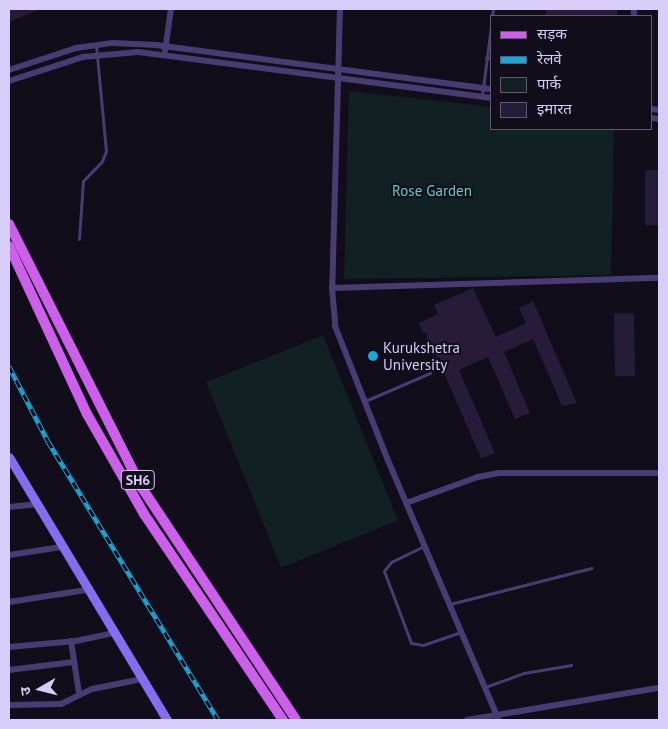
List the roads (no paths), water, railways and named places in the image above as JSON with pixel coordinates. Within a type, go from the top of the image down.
[{"type":"main road","name":"SH6","points":[[9,224],[142,488],[296,720]]},
{"type":"main road","name":"SH6","points":[[9,246],[87,414],[144,514],[283,720]]},
{"type":"street","points":[[165,54],[171,9]]},
{"type":"street","points":[[340,9],[332,288],[335,326],[406,503],[499,719]]},
{"type":"street","points":[[9,70],[76,48],[96,45],[166,46],[490,89]]},
{"type":"street","points":[[9,81],[97,54],[165,54],[490,98]]},
{"type":"street","points":[[332,288],[659,278]]},
{"type":"street","points":[[9,457],[86,590],[167,720]]},
{"type":"street","points":[[406,503],[478,476],[498,474],[659,473]]},
{"type":"street","points":[[9,507],[36,504]]},
{"type":"street","points":[[9,555],[61,547]]},
{"type":"street","points":[[9,602],[86,590]]},
{"type":"street","points":[[9,647],[72,641],[113,633]]},
{"type":"street","points":[[72,641],[79,693]]},
{"type":"street","points":[[9,670],[74,662]]},
{"type":"street","points":[[9,705],[50,706],[66,702],[79,693],[142,679]]},
{"type":"street","points":[[467,720],[499,719],[659,688]]},
{"type":"lane","points":[[482,96],[490,31]]},
{"type":"lane","points":[[79,239],[83,181],[102,161],[106,151],[96,45]]},
{"type":"lane","points":[[364,402],[430,373]]},
{"type":"lane","points":[[424,546],[391,562],[384,571],[411,643],[423,645],[461,632]]},
{"type":"lane","points":[[449,604],[591,568]]},
{"type":"lane","points":[[485,687],[524,673],[570,665]]},
{"type":"railway","points":[[9,366],[48,441],[218,720]]},
{"type":"place","name":"Kurukshetra University","points":[[373,356]]},
{"type":"park label","name":"Rose Garden","points":[[432,191]]}]
